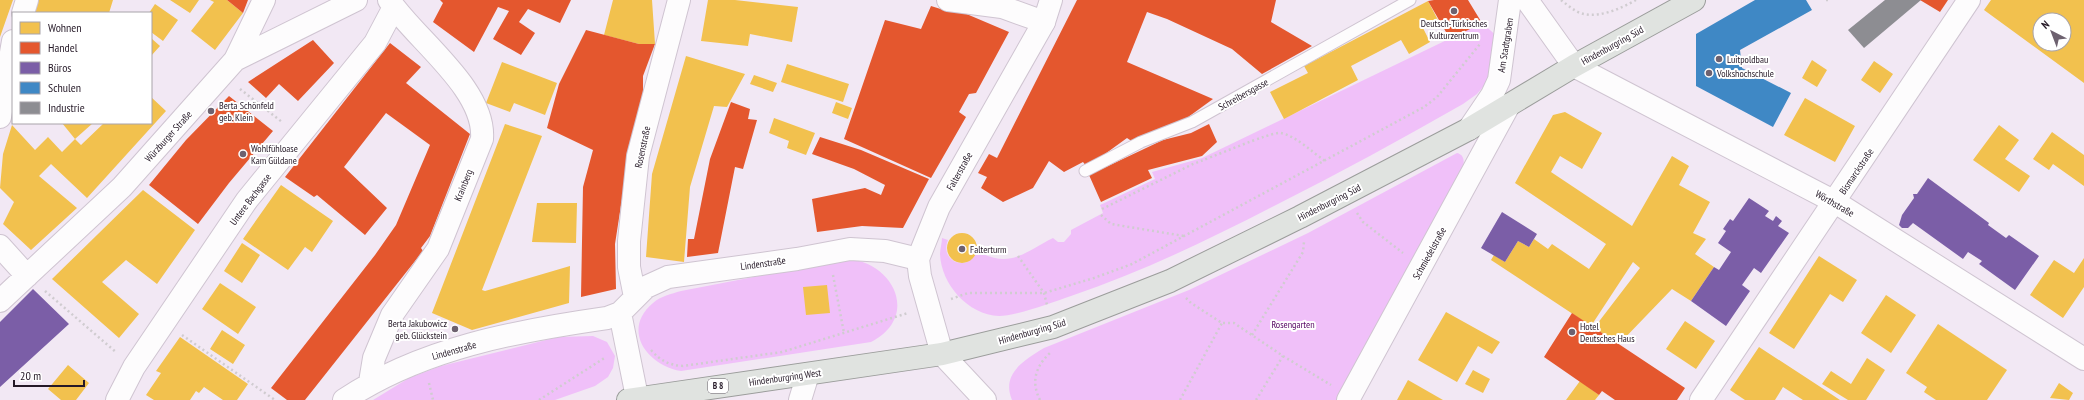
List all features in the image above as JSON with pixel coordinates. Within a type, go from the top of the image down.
[{"type":"main road","name":"Hindenburgring Süd","points":[[942,354],[1053,327],[1170,281],[1469,129],[1574,66],[1694,0]]},
{"type":"main road","name":"Hindenburgring West","points":[[632,399],[942,354]]},
{"type":"street","points":[[23,12],[27,0]]},
{"type":"street","points":[[228,68],[264,0]]},
{"type":"street","name":"Würzburger Straße","points":[[0,301],[122,187],[228,68],[356,0]]},
{"type":"street","name":"Rosenstraße","points":[[635,297],[629,267],[629,241],[638,156],[679,0]]},
{"type":"street","points":[[948,0],[1002,7],[1044,22]]},
{"type":"street","name":"Falterstraße","points":[[942,354],[920,276],[918,259],[939,207],[1044,22],[1051,0]]},
{"type":"street","name":"Am Stadtgraben","points":[[1469,129],[1492,95],[1499,80],[1510,0]]},
{"type":"street","points":[[1527,0],[1574,66]]},
{"type":"street","name":"Bismarckstraße","points":[[1701,400],[1969,0]]},
{"type":"street","name":"Untere Bachgasse","points":[[117,400],[134,367],[247,200],[375,43],[392,4]]},
{"type":"street","name":"Krainberg","points":[[370,382],[374,358],[392,315],[438,249],[482,138],[478,115],[464,87],[392,4]]},
{"type":"street","points":[[0,116],[12,47]]},
{"type":"street","name":"Wörthstraße","points":[[1574,66],[1835,202],[2084,359]]},
{"type":"street","name":"Schmiedelstraße","points":[[1349,398],[1510,105]]},
{"type":"street","points":[[0,246],[27,276]]},
{"type":"street","name":"Lindenstraße","points":[[344,400],[370,382],[424,359],[512,333],[607,318],[620,314],[646,287],[668,277],[850,249],[885,251],[918,259]]},
{"type":"street","points":[[620,314],[626,344],[632,399]]},
{"type":"street","points":[[942,354],[985,400]]},
{"type":"street","points":[[800,400],[808,374]]},
{"type":"lane","name":"Schreibersgasse","points":[[1085,171],[1141,142],[1192,122],[1392,4],[1410,0]]},
{"type":"path","points":[[1561,0],[1577,12],[1590,16],[1602,14],[1636,0]]},
{"type":"path","points":[[539,400],[626,344],[644,336],[650,348],[657,357],[669,365],[683,366],[782,352],[968,293],[1044,293],[1094,278],[1132,264],[1424,107],[1436,97],[1476,48],[1485,41],[1507,29]]},
{"type":"path","points":[[228,68],[300,136]]},
{"type":"path","points":[[1102,210],[1193,164],[1274,133],[1290,136],[1325,161]]},
{"type":"path","points":[[1350,215],[1363,208]]},
{"type":"path","points":[[1356,211],[1363,222],[1405,255]]},
{"type":"path","points":[[1101,215],[1111,224],[1184,236]]},
{"type":"path","points":[[1252,335],[1303,252],[1304,240]]},
{"type":"path","points":[[829,252],[844,333]]},
{"type":"path","points":[[1018,256],[1044,293],[1053,327]]},
{"type":"path","points":[[27,276],[134,367]]},
{"type":"path","points":[[1185,296],[1191,303],[1222,323],[1234,322],[1283,356],[1349,398]]},
{"type":"path","points":[[164,323],[275,400]]},
{"type":"path","points":[[1180,400],[1222,323]]},
{"type":"path","points":[[1256,400],[1283,356]]},
{"type":"green space","points":[[1482,23],[1499,38],[1488,81],[1477,94],[1463,104],[1370,156],[1251,218],[1201,242],[1150,266],[1097,287],[1015,314],[999,316],[977,310],[958,296],[945,276],[940,254],[942,238],[948,240],[946,248],[951,259],[962,263],[968,262],[973,258],[977,251],[999,259],[1008,259],[1016,257],[1053,238],[1058,242],[1064,242],[1071,234],[1071,230],[1103,213],[1100,205],[1155,179],[1152,172],[1202,158]]},
{"type":"green space","name":"Rosengarten","points":[[1457,153],[1463,157],[1463,169],[1338,400],[1012,400],[1009,391],[1012,375],[1022,363],[1044,348],[1189,290],[1308,233]]},
{"type":"green space","points":[[847,259],[864,262],[877,270],[888,280],[895,292],[897,306],[895,319],[886,331],[871,342],[681,371],[658,362],[642,345],[639,335],[639,324],[644,313],[653,303],[670,294]]},
{"type":"green space","points":[[593,336],[607,342],[615,356],[613,368],[608,377],[595,386],[555,400],[373,400],[409,378],[441,366],[558,337]]},
{"type":"building: Wohnen","points":[[0,0],[13,0],[0,37]]},
{"type":"building: Wohnen","points":[[38,0],[113,0],[109,12],[35,12]]},
{"type":"building: Wohnen","points":[[170,0],[199,0],[190,13]]},
{"type":"building: Wohnen","points":[[210,0],[227,0],[243,13],[215,50],[191,31],[214,2]]},
{"type":"building: Wohnen","points":[[613,0],[652,0],[655,44],[639,44],[604,35]]},
{"type":"building: Wohnen","points":[[708,0],[735,0],[798,7],[792,42],[750,34],[748,46],[701,41]]},
{"type":"building: Wohnen","points":[[1991,0],[2084,0],[2084,83],[2042,52],[2072,52],[2072,12],[2032,12],[2032,45],[1984,10]]},
{"type":"building: Wohnen","points":[[1428,1],[1438,20],[1423,28],[1430,42],[1409,54],[1401,40],[1351,66],[1358,80],[1284,119],[1270,92],[1308,73],[1304,66]]},
{"type":"building: Wohnen","points":[[155,4],[178,20],[163,41],[152,33],[152,12],[150,12]]},
{"type":"building: Wohnen","points":[[152,39],[160,46],[152,55]]},
{"type":"building: Wohnen","points":[[686,56],[745,74],[727,107],[714,106],[690,187],[684,262],[646,257],[652,174]]},
{"type":"building: Wohnen","points":[[1812,60],[1827,70],[1817,87],[1802,78]]},
{"type":"building: Wohnen","points":[[1874,61],[1893,74],[1880,93],[1861,80]]},
{"type":"building: Wohnen","points":[[502,62],[557,83],[545,115],[514,103],[510,112],[486,103]]},
{"type":"building: Wohnen","points":[[787,64],[849,84],[843,102],[781,82]]},
{"type":"building: Wohnen","points":[[754,75],[777,83],[773,92],[750,84]]},
{"type":"building: Wohnen","points":[[152,98],[166,111],[87,198],[51,164],[39,176],[77,208],[31,250],[3,224],[14,202],[0,188],[3,154],[12,125],[35,150],[48,137],[62,152],[75,139],[81,145],[103,124],[152,124]]},
{"type":"building: Wohnen","points":[[1805,98],[1855,126],[1835,162],[1784,135]]},
{"type":"building: Wohnen","points":[[836,102],[852,108],[848,119],[832,113]]},
{"type":"building: Wohnen","points":[[1565,112],[1602,133],[1582,169],[1560,156],[1551,172],[1632,226],[1672,156],[1689,166],[1679,185],[1710,202],[1693,233],[1706,239],[1695,254],[1714,267],[1691,301],[1672,289],[1619,344],[1594,328],[1640,268],[1633,262],[1591,326],[1491,260],[1494,255],[1505,262],[1518,241],[1529,247],[1534,239],[1548,249],[1552,244],[1589,269],[1606,244],[1515,183],[1553,115]]},
{"type":"building: Wohnen","points":[[774,118],[815,133],[806,155],[787,148],[789,141],[769,133]]},
{"type":"building: Wohnen","points":[[63,124],[92,124],[75,139]]},
{"type":"building: Wohnen","points":[[505,124],[542,136],[482,290],[485,291],[570,266],[569,303],[472,330],[432,313]]},
{"type":"building: Wohnen","points":[[1999,125],[2019,140],[2005,159],[2030,176],[2019,192],[1973,160]]},
{"type":"building: Wohnen","points":[[2052,132],[2084,155],[2084,186],[2053,164],[2049,170],[2033,159]]},
{"type":"building: Wohnen","points":[[281,185],[333,221],[312,252],[305,247],[288,270],[243,239]]},
{"type":"building: Wohnen","points":[[143,190],[195,230],[157,284],[126,260],[102,282],[139,314],[119,338],[52,279]]},
{"type":"building: Wohnen","points":[[537,203],[577,203],[576,243],[532,242]]},
{"type":"building: Wohnen","name":"Falterturm","points":[[962,233],[973,237],[977,248],[973,259],[962,263],[951,259],[947,248],[951,237]]},
{"type":"building: Wohnen","points":[[242,243],[260,255],[242,283],[224,271]]},
{"type":"building: Wohnen","points":[[1819,256],[1857,280],[1843,302],[1830,294],[1794,349],[1769,333]]},
{"type":"building: Wohnen","points":[[2084,258],[2084,287],[2063,318],[2030,295],[2054,260],[2074,273]]},
{"type":"building: Wohnen","points":[[220,283],[256,307],[238,334],[202,309]]},
{"type":"building: Wohnen","points":[[827,285],[830,313],[806,315],[803,287]]},
{"type":"building: Wohnen","points":[[1886,295],[1916,315],[1891,353],[1861,333]]},
{"type":"building: Wohnen","points":[[1446,312],[1500,342],[1492,354],[1478,346],[1457,382],[1418,360]]},
{"type":"building: Wohnen","points":[[1685,321],[1715,341],[1696,369],[1666,349]]},
{"type":"building: Wohnen","points":[[1938,324],[2007,370],[1987,400],[1936,400],[1924,392],[1927,387],[1906,373]]},
{"type":"building: Wohnen","points":[[222,330],[245,345],[233,364],[210,349]]},
{"type":"building: Wohnen","points":[[180,337],[248,384],[237,400],[223,400],[204,387],[199,393],[196,391],[190,400],[154,400],[146,395],[161,373],[156,371]]},
{"type":"building: Wohnen","points":[[1759,347],[1840,400],[1803,400],[1783,387],[1775,400],[1745,400],[1730,390]]},
{"type":"building: Wohnen","points":[[1867,358],[1885,370],[1866,400],[1848,400],[1822,384],[1831,371],[1851,384]]},
{"type":"building: Wohnen","points":[[68,365],[89,383],[76,400],[61,400],[48,389]]},
{"type":"building: Wohnen","points":[[1473,370],[1490,379],[1483,393],[1465,384]]},
{"type":"building: Wohnen","points":[[1408,380],[1443,400],[1397,400]]},
{"type":"building: Wohnen","points":[[1580,381],[1599,395],[1595,400],[1566,400]]},
{"type":"building: Wohnen","points":[[2059,383],[2073,393],[2069,400],[2050,398]]},
{"type":"building: Handel","points":[[227,0],[248,0],[243,13]]},
{"type":"building: Handel","points":[[440,0],[571,0],[560,23],[528,9],[519,22],[535,33],[521,55],[493,39],[509,11],[498,7],[474,52],[433,22],[443,3]]},
{"type":"building: Handel","points":[[1077,0],[1276,0],[1271,22],[1312,46],[1262,74],[1232,49],[1167,19],[1147,12],[1127,62],[1213,99],[1180,123],[1133,142],[1127,138],[1087,167],[1083,162],[1064,172],[1049,161],[1033,188],[1003,202],[981,188],[987,177],[978,173],[989,154],[997,158]]},
{"type":"building: Handel","name":"Deutsch-Türkisches Kulturzentrum","points":[[1468,0],[1482,23],[1450,39],[1428,1]]},
{"type":"building: Handel","points":[[1920,0],[1948,0],[1940,12]]},
{"type":"building: Handel","points":[[931,6],[947,11],[950,7],[1009,32],[976,93],[969,94],[959,112],[966,117],[931,178],[844,139],[885,20],[921,29]]},
{"type":"building: Handel","points":[[586,30],[639,44],[655,44],[643,76],[643,105],[628,160],[615,244],[616,289],[581,297],[583,187],[593,150],[547,128],[559,84]]},
{"type":"building: Handel","points":[[313,40],[334,63],[298,101],[279,84],[266,98],[248,82]]},
{"type":"building: Handel","points":[[390,43],[421,67],[406,83],[470,134],[430,236],[421,248],[423,251],[305,400],[287,400],[271,388],[375,255],[396,225],[430,145],[386,113],[344,167],[387,208],[365,235],[317,195],[314,197],[285,177]]},
{"type":"building: Handel","points":[[229,96],[273,131],[229,183],[198,224],[149,185],[186,140]]},
{"type":"building: Handel","points":[[731,102],[750,109],[748,119],[757,120],[743,169],[735,167],[718,253],[687,257],[688,239],[694,239],[710,159]]},
{"type":"building: Handel","points":[[1209,124],[1217,142],[1202,156],[1148,170],[1152,178],[1101,202],[1089,175],[1163,140],[1191,133]]},
{"type":"building: Handel","points":[[820,137],[861,150],[929,179],[903,228],[862,226],[817,232],[812,199],[865,188],[881,195],[885,185],[854,169],[812,154]]},
{"type":"building: Handel","points":[[1572,313],[1685,388],[1677,400],[1615,400],[1602,391],[1599,395],[1544,357]]},
{"type":"building: Büros","points":[[1928,178],[1989,223],[1988,225],[2006,238],[2009,235],[2039,256],[2015,290],[1979,264],[1982,261],[1968,252],[1963,259],[1913,223],[1908,228],[1902,228],[1899,225],[1902,215],[1914,198],[1913,194],[1917,194]]},
{"type":"building: Büros","points":[[1749,198],[1769,211],[1765,216],[1773,221],[1776,216],[1782,221],[1778,226],[1789,233],[1761,273],[1754,268],[1742,285],[1750,291],[1726,326],[1691,301],[1714,267],[1719,270],[1731,252],[1718,243],[1726,231],[1723,229],[1730,219],[1733,221]]},
{"type":"building: Büros","points":[[1502,212],[1537,234],[1529,247],[1518,241],[1505,262],[1481,248]]},
{"type":"building: Büros","points":[[33,289],[69,324],[0,387],[0,322]]},
{"type":"building: Schulen","name":"Luitpoldbau","points":[[1755,0],[1806,0],[1812,10],[1740,50],[1742,68],[1791,93],[1773,127],[1696,86],[1696,34]]},
{"type":"building: Industrie","points":[[1885,0],[1921,0],[1864,48],[1848,30]]},
{"type":"place","name":"Deutsch-Türkisches Kulturzentrum","points":[[1454,11]]},
{"type":"place","name":"Luitpoldbau","points":[[1719,59]]},
{"type":"place","name":"Volkshochschule","points":[[1709,73]]},
{"type":"place","name":"Berta Schönfeld geb. Klein","points":[[211,111]]},
{"type":"place","name":"Wohlfühloase Kam Güldane","points":[[243,154]]},
{"type":"place","name":"Falterturm","points":[[962,249]]},
{"type":"place","name":"Berta Jakubowicz geb. Glückstein","points":[[455,329]]},
{"type":"place","name":"Hotel Deutsches Haus","points":[[1572,332]]}]
